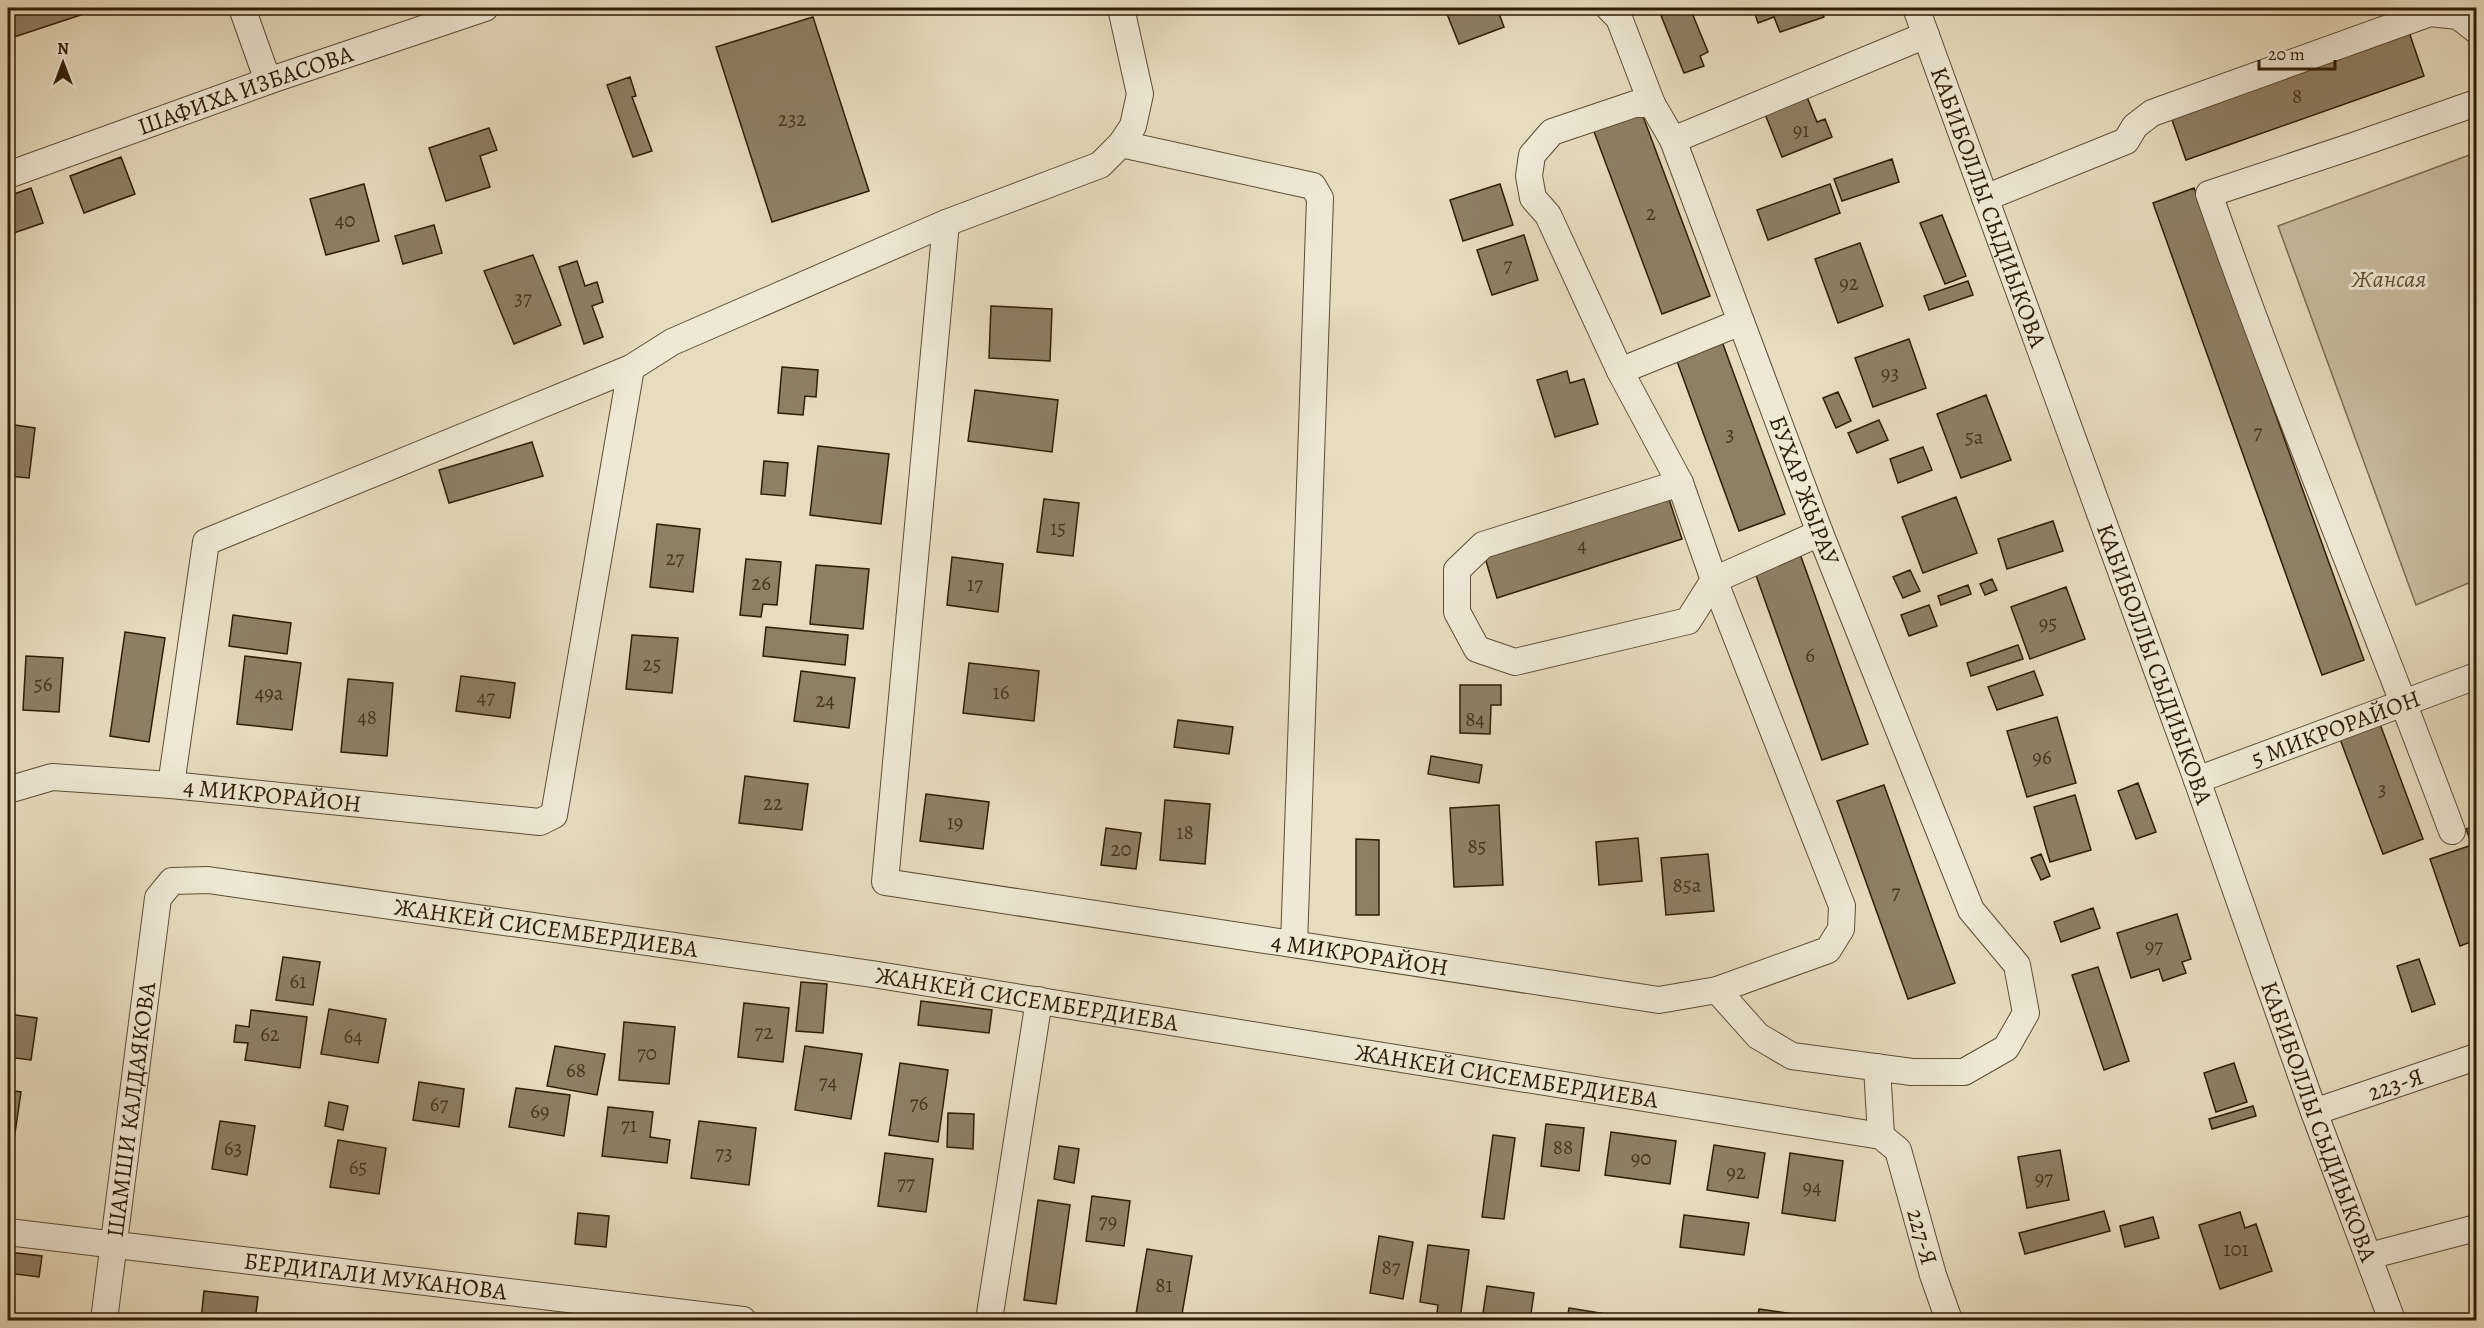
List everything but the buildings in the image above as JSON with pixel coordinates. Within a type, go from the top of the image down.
[{"type":"street","points":[[242,8],[268,81]]},
{"type":"street","name":"ШАФИХА ИЗБАСОВА","points":[[8,175],[268,81],[485,8]]},
{"type":"street","points":[[171,785],[206,542],[631,368],[672,342],[946,223],[1100,165],[1121,144],[1133,126],[1140,94],[1121,8]]},
{"type":"street","name":"БУХАР ЖЫРАУ","points":[[1609,8],[1619,18],[1652,104],[1673,140],[1820,532],[1971,910],[2017,965],[2026,1013],[2006,1048],[1964,1072],[1912,1072],[1877,1067]]},
{"type":"street","name":"КАБИБОЛЛЫ СЫДИЫКОВА","points":[[1916,8],[2197,780],[2314,1112],[2392,1320]]},
{"type":"street","points":[[1985,198],[2126,141],[2134,126],[2152,113],[2430,13],[2458,16],[2476,30]]},
{"type":"street","points":[[1673,140],[1926,34]]},
{"type":"street","points":[[2452,831],[2235,269],[2209,194],[2476,103]]},
{"type":"street","points":[[1652,104],[1635,104],[1552,132],[1532,155],[1529,176],[1533,198],[1548,215],[1620,371],[1680,483],[1714,580]]},
{"type":"street","points":[[1121,144],[1313,186],[1320,198],[1294,944]]},
{"type":"street","name":"4 МИКРОРАЙОН","points":[[946,223],[885,882],[1659,1000],[1717,990],[1828,950],[1841,929],[1842,906],[1714,580]]},
{"type":"street","points":[[1620,371],[1741,322]]},
{"type":"street","name":"4 МИКРОРАЙОН","points":[[8,790],[52,777],[171,785],[540,822],[554,815],[631,368]]},
{"type":"street","points":[[1680,483],[1483,545],[1457,570],[1457,612],[1477,649],[1515,662],[1688,621],[1714,580],[1820,532]]},
{"type":"street","name":"5 МИКРОРАЙОН","points":[[2197,780],[2476,676]]},
{"type":"street","name":"ЖАНКЕЙ СИСЕМБЕРДИЕВА","points":[[158,898],[172,881],[208,880],[1039,1000],[1889,1143]]},
{"type":"street","name":"ШАМШИ КАЛДАЯКОВА","points":[[104,1320],[158,898]]},
{"type":"street","points":[[1717,990],[1758,1036],[1792,1056],[1877,1067]]},
{"type":"street","points":[[989,1320],[1039,1000]]},
{"type":"street","name":"223-Я","points":[[2314,1112],[2476,1057]]},
{"type":"street","name":"227-Я","points":[[1877,1067],[1889,1143],[1949,1320]]},
{"type":"street","points":[[2369,1256],[2476,1228]]},
{"type":"street","name":"БЕРДИГАЛИ МУКАНОВА","points":[[8,1232],[743,1320]]},
{"type":"green space","name":"Жансая","points":[[2472,154],[2476,168],[2476,580],[2416,605],[2278,226]]}]
